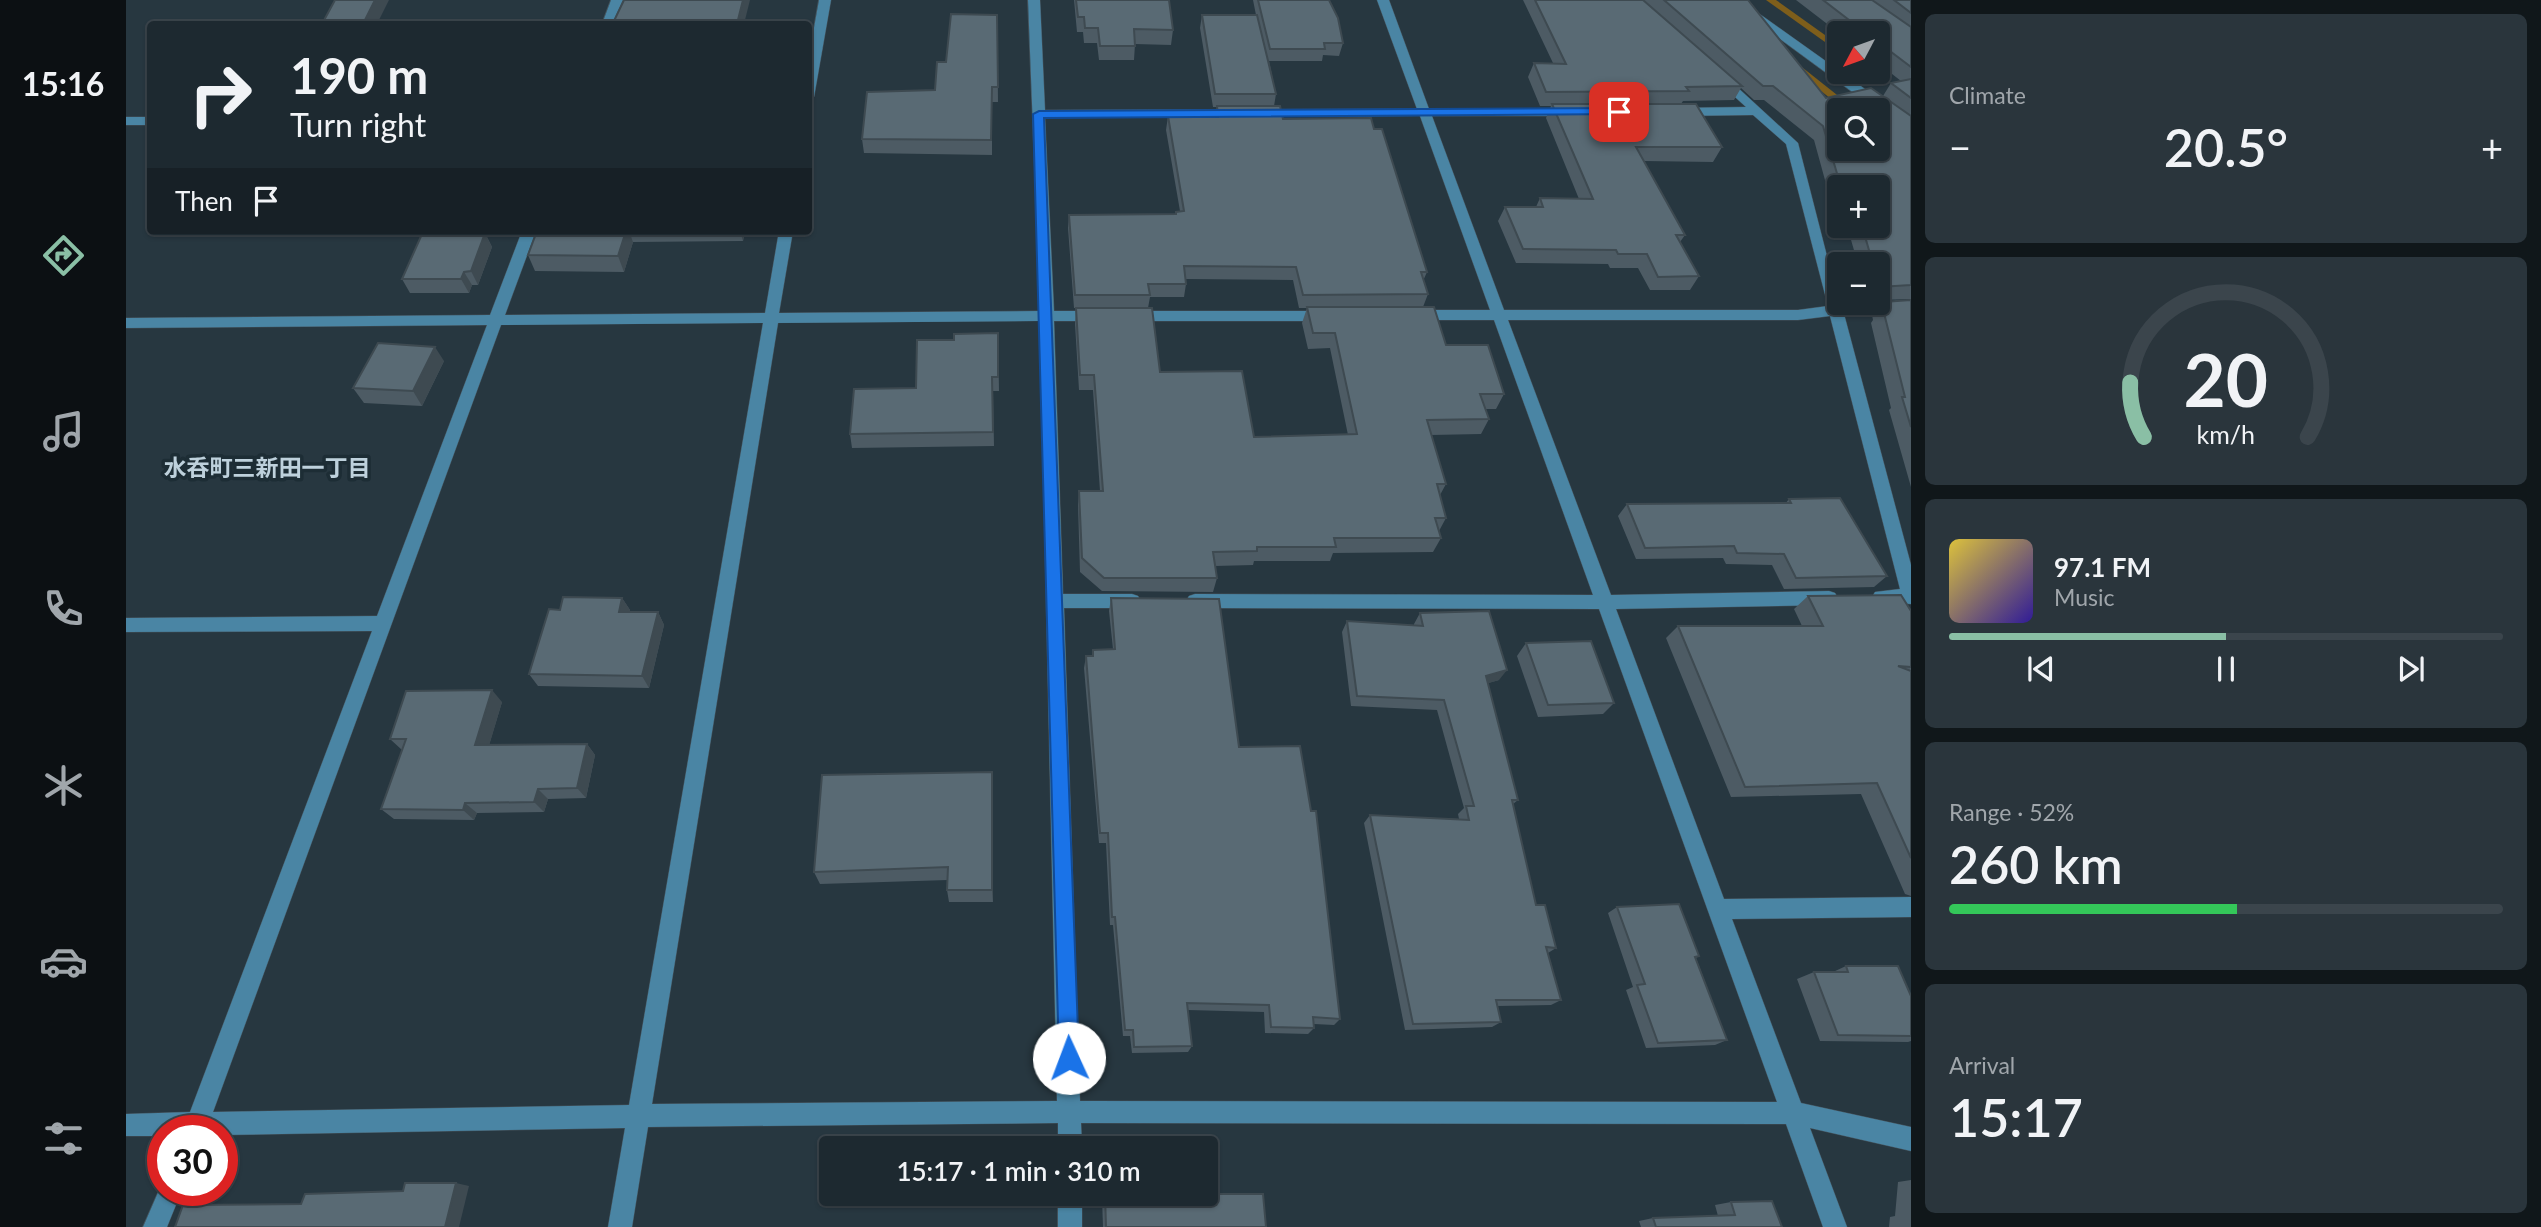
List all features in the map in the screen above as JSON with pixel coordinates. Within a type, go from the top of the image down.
[{"type":"street","points":[[608,21],[617,0]]},
{"type":"street","points":[[812,74],[825,0]]},
{"type":"street","points":[[1034,0],[1047,316],[1070,1136]]},
{"type":"street","points":[[1383,0],[1835,1227]]},
{"type":"street","points":[[1733,0],[1896,117],[1911,131]]},
{"type":"street","points":[[1709,68],[1792,143],[1827,279]]},
{"type":"street","points":[[1661,112],[1758,111]]},
{"type":"street","points":[[1039,114],[1591,112]]},
{"type":"street","points":[[126,121],[147,121]]},
{"type":"street","points":[[201,1115],[528,235]]},
{"type":"street","points":[[620,1227],[785,235]]},
{"type":"street","points":[[1890,306],[1911,306]]},
{"type":"street","points":[[1403,315],[1798,315],[1827,311]]},
{"type":"street","points":[[1836,315],[1911,597],[1869,597]]},
{"type":"street","points":[[126,323],[1335,316]]},
{"type":"street","points":[[1179,601],[1605,602],[1841,598]]},
{"type":"street","points":[[1055,601],[1152,601]]},
{"type":"street","points":[[126,625],[383,623]]},
{"type":"street","points":[[1719,909],[1911,907]]},
{"type":"street","points":[[238,1126],[639,1116],[1071,1112],[1794,1113],[1911,1139]]},
{"type":"street","points":[[126,1125],[147,1126]]},
{"type":"street","points":[[155,1227],[164,1206]]},
{"type":"street","points":[[1070,1206],[1070,1227]]},
{"type":"building","points":[[335,0],[375,0],[364,21],[324,21]]},
{"type":"building","points":[[624,0],[743,0],[738,21],[614,21]]},
{"type":"building","points":[[1076,0],[1169,0],[1173,30],[1134,29],[1135,46],[1100,46],[1098,28],[1085,28],[1084,17],[1078,17]]},
{"type":"building","points":[[1258,0],[1329,0],[1338,18],[1343,43],[1324,43],[1325,49],[1270,49]]},
{"type":"building","points":[[1535,0],[1643,0],[1742,86],[1686,87],[1689,91],[1546,92],[1534,63],[1566,64]]},
{"type":"building","points":[[1664,0],[1748,0],[1826,98],[1871,88],[1885,98],[1827,98],[1827,140],[1823,126],[1773,86],[1763,86]]},
{"type":"building","points":[[1823,0],[1872,0],[1911,27],[1911,67],[1890,51],[1890,21],[1850,21]]},
{"type":"building","points":[[1894,0],[1911,0],[1911,13]]},
{"type":"building","points":[[951,14],[997,15],[998,87],[992,87],[991,140],[862,139],[867,92],[935,90],[937,62],[946,62]]},
{"type":"building","points":[[1202,15],[1257,15],[1276,94],[1215,94]]},
{"type":"building","points":[[1911,79],[1911,98],[1891,83]]},
{"type":"building","points":[[1890,101],[1911,116],[1911,285],[1890,286],[1890,252],[1870,252],[1865,238],[1890,238],[1890,175],[1837,175],[1833,161],[1890,161]]},
{"type":"building","points":[[1552,104],[1696,104],[1722,147],[1636,147],[1685,235],[1676,235],[1699,276],[1658,277],[1647,254],[1618,254],[1616,250],[1523,249],[1505,207],[1543,207],[1540,198],[1593,199]]},
{"type":"building","points":[[1217,106],[1280,106],[1283,119],[1371,118],[1374,129],[1382,129],[1427,272],[1421,272],[1428,294],[1303,295],[1296,267],[1184,266],[1186,284],[1148,284],[1150,295],[1075,295],[1069,215],[1176,214],[1184,211],[1168,116],[1218,117]]},
{"type":"building","points":[[422,235],[484,235],[471,271],[464,272],[461,279],[402,279]]},
{"type":"building","points":[[536,235],[625,235],[618,256],[528,255]]},
{"type":"building","points":[[1911,300],[1911,427],[1884,315],[1890,315],[1890,302]]},
{"type":"building","points":[[1307,307],[1434,307],[1446,345],[1488,345],[1504,394],[1480,394],[1489,419],[1427,420],[1446,484],[1437,484],[1446,518],[1435,518],[1441,538],[1334,538],[1336,547],[1257,547],[1257,551],[1213,552],[1217,578],[1104,578],[1082,558],[1079,491],[1103,491],[1094,375],[1080,375],[1076,308],[1152,308],[1160,372],[1242,371],[1254,437],[1357,434],[1335,333],[1313,333]]},
{"type":"building","points":[[998,333],[998,377],[992,377],[993,432],[850,434],[854,389],[916,388],[917,340],[954,340],[954,334]]},
{"type":"building","points":[[378,343],[435,347],[413,391],[353,388]]},
{"type":"building","points":[[1840,498],[1887,576],[1796,578],[1784,554],[1737,553],[1734,546],[1645,548],[1627,504],[1791,503],[1789,499]]},
{"type":"building","points":[[1901,595],[1911,611],[1911,667],[1898,666],[1911,671],[1911,858],[1877,783],[1745,787],[1678,626],[1823,626],[1808,596]]},
{"type":"building","points":[[563,597],[622,598],[619,612],[658,612],[642,676],[529,674],[549,609],[560,610]]},
{"type":"building","points":[[1111,598],[1219,599],[1239,747],[1300,746],[1311,811],[1316,811],[1340,1019],[1313,1017],[1314,1028],[1271,1027],[1269,1005],[1187,1003],[1192,1046],[1134,1047],[1133,1030],[1125,1030],[1115,917],[1112,917],[1108,833],[1100,833],[1086,656],[1093,656],[1093,650],[1115,649]]},
{"type":"building","points":[[1489,611],[1507,670],[1486,676],[1518,800],[1512,800],[1536,905],[1545,905],[1556,948],[1546,947],[1561,1000],[1496,1000],[1501,1022],[1413,1024],[1370,815],[1469,820],[1466,806],[1474,806],[1444,700],[1357,696],[1347,621],[1423,626],[1420,613]]},
{"type":"building","points":[[1591,641],[1614,703],[1548,705],[1526,643]]},
{"type":"building","points":[[492,690],[475,745],[587,744],[577,788],[538,789],[534,802],[465,803],[463,810],[381,809],[406,739],[390,739],[406,691]]},
{"type":"building","points":[[992,772],[992,890],[947,890],[948,867],[814,872],[822,775]]},
{"type":"building","points":[[1679,904],[1699,956],[1695,957],[1727,1040],[1658,1043],[1637,985],[1645,984],[1617,907]]},
{"type":"building","points":[[1846,966],[1898,966],[1911,996],[1911,1036],[1838,1035],[1814,972],[1848,972]]},
{"type":"building","points":[[405,1183],[456,1183],[445,1227],[175,1227],[183,1206],[301,1204],[305,1194],[403,1191]]},
{"type":"building","points":[[1218,1194],[1263,1194],[1266,1227],[1106,1227],[1105,1206],[1218,1206]]},
{"type":"building","points":[[1772,1201],[1782,1227],[1656,1227],[1653,1218],[1735,1215],[1731,1202]]},
{"type":"waterway","points":[[1770,0],[1827,40]]},
{"type":"waterway","points":[[1795,66],[1836,98]]},
{"type":"district","name":"水呑町三新田一丁目","points":[[267,468]]},
{"type":"route","points":[[1069,1058],[1039,114],[1619,112]]}]
